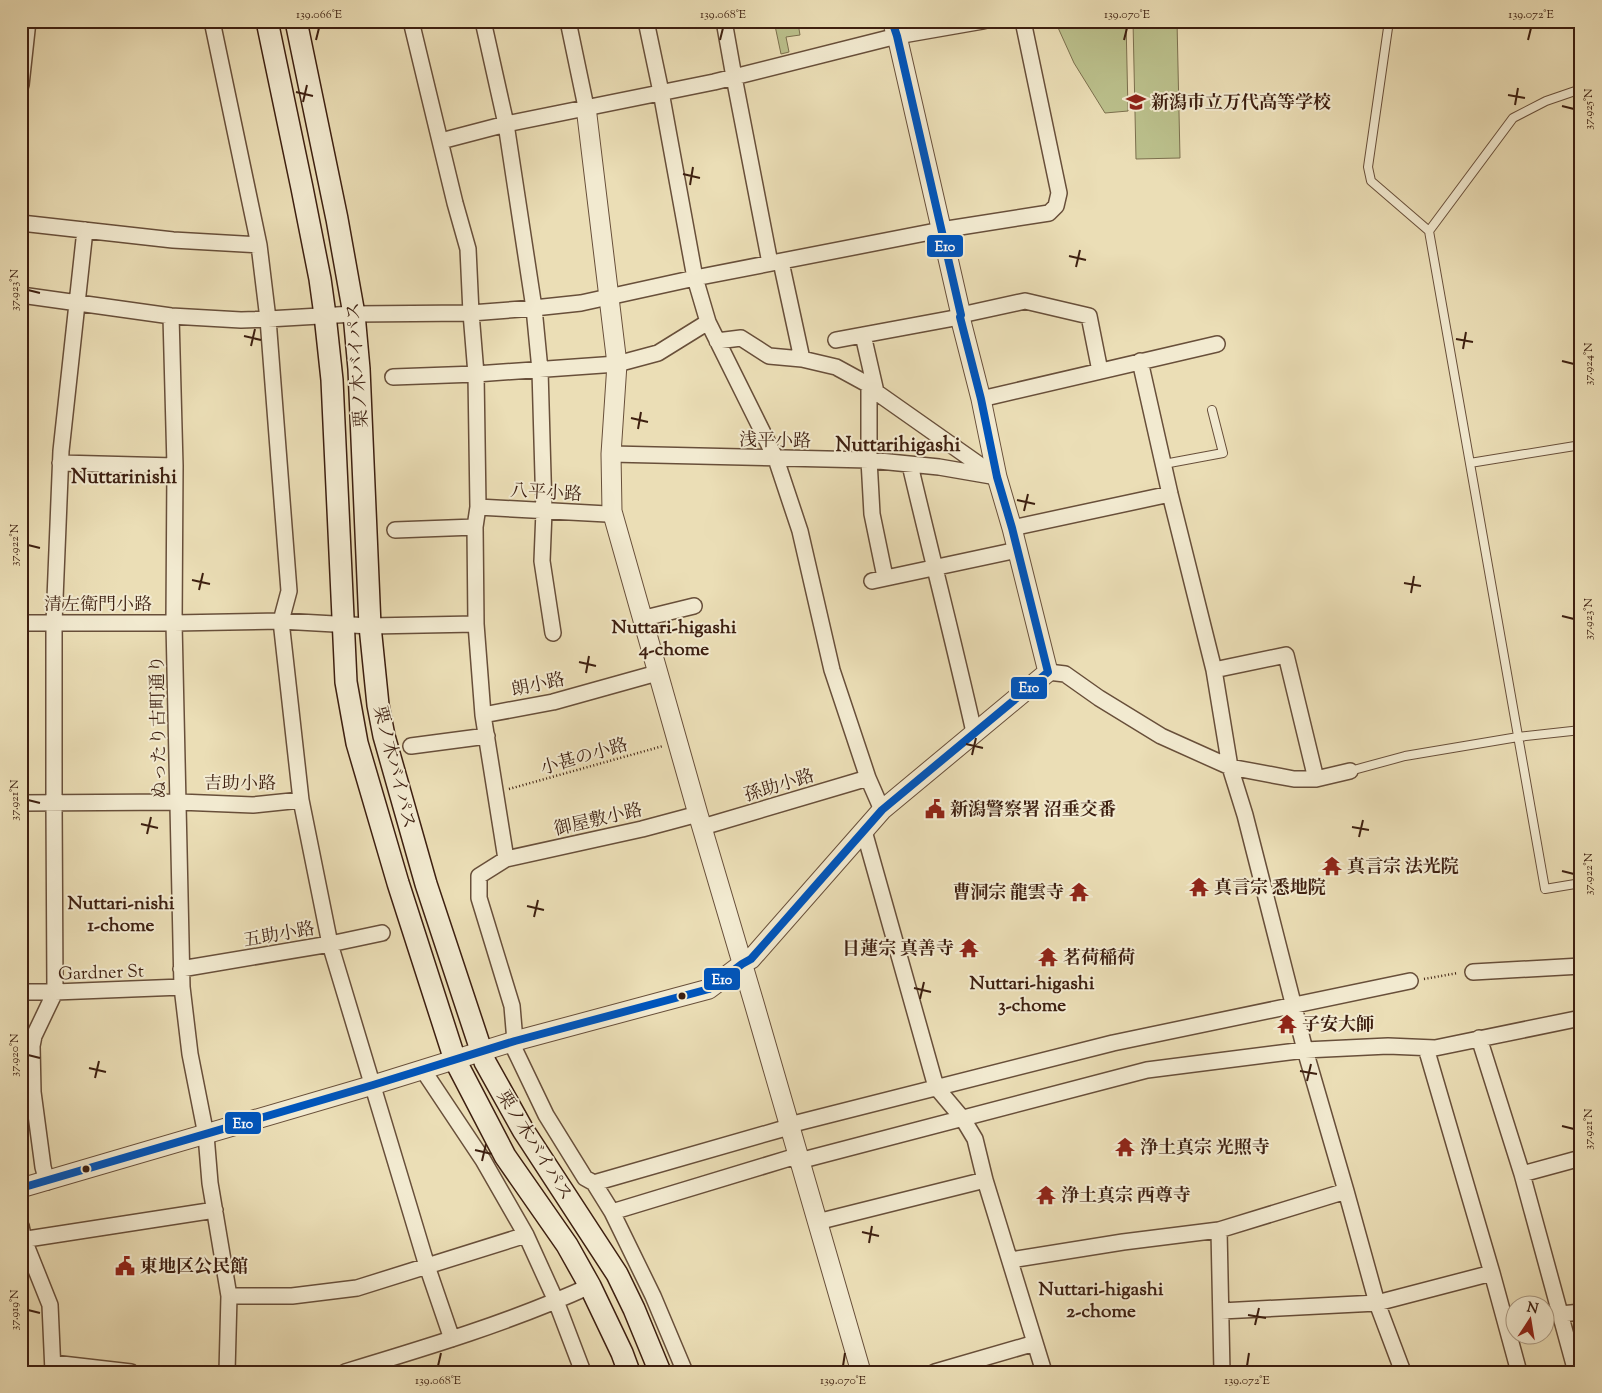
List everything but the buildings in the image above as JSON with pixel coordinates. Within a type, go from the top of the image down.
[{"type":"main road","name":"栗ノ木バイパス","points":[[267,21],[306,206],[325,315],[332,380],[346,682],[357,743],[398,883],[455,1060],[505,1156],[567,1245],[590,1286],[629,1372]]},
{"type":"main road","name":"栗ノ木バイパス","points":[[296,21],[338,219],[354,314],[360,369],[370,626],[378,705],[384,736],[426,884],[480,1052],[523,1130],[617,1274],[660,1372]]},
{"type":"street","points":[[21,84],[28,21]]},
{"type":"street","points":[[212,21],[259,245],[268,319],[289,591],[281,621],[301,800],[330,944],[427,1266],[452,1339]]},
{"type":"street","points":[[411,21],[468,249],[476,374],[478,507],[475,527],[476,624],[483,715],[506,859]]},
{"type":"street","points":[[483,21],[506,124],[534,308],[540,370],[544,511],[542,561],[553,633]]},
{"type":"street","points":[[568,21],[586,107],[617,364],[611,454],[612,512],[861,1372]]},
{"type":"street","points":[[646,21],[695,278],[708,322],[776,459],[800,532],[832,670],[868,778],[882,810]]},
{"type":"street","points":[[724,21],[734,77],[776,263],[802,359]]},
{"type":"street","points":[[441,141],[506,124],[734,77],[895,29],[983,21]]},
{"type":"street","points":[[21,296],[171,316],[268,319],[354,314],[471,313],[534,308],[581,303],[695,278],[941,230],[1049,213],[1056,206],[1058,193],[1023,21]]},
{"type":"street","points":[[895,29],[981,399],[997,477],[1012,528],[1048,672]]},
{"type":"street","points":[[21,222],[174,240],[259,245]]},
{"type":"street","points":[[47,1182],[43,1167],[33,1092],[32,1046],[34,1036],[55,992],[54,623],[60,463],[85,230]]},
{"type":"street","points":[[836,340],[961,316],[1025,301],[1089,316],[1100,370]]},
{"type":"street","name":"ぬったり古町通り","points":[[171,316],[175,466],[174,623],[181,969],[190,1054],[206,1135],[210,1183],[228,1296],[227,1372]]},
{"type":"street","points":[[393,377],[476,374],[617,364],[658,353],[708,322]]},
{"type":"street","points":[[863,336],[873,388],[869,460],[872,514],[879,579],[1017,550]]},
{"type":"street","points":[[717,341],[741,338],[770,356],[802,359],[836,367],[873,388],[997,477]]},
{"type":"street","points":[[981,399],[1217,344]]},
{"type":"street","points":[[1140,361],[1170,494],[1214,670],[1230,767],[1247,824],[1305,1050],[1377,1303],[1402,1372]]},
{"type":"street","name":"浅平小路","points":[[611,454],[869,460],[939,467],[997,477]]},
{"type":"street","points":[[60,463],[175,466]]},
{"type":"street","points":[[910,465],[974,732]]},
{"type":"street","points":[[1012,528],[1170,494]]},
{"type":"street","name":"八平小路","points":[[478,507],[607,514],[612,512]]},
{"type":"street","points":[[395,530],[475,527]]},
{"type":"street","points":[[644,621],[649,617],[694,606]]},
{"type":"street","name":"清左衛門小路","points":[[21,623],[281,621],[370,626],[476,624]]},
{"type":"street","points":[[1214,670],[1286,655],[1316,779]]},
{"type":"street","points":[[21,1188],[206,1135],[513,1042],[709,989],[751,959],[882,810],[1048,672],[1065,674],[1099,698],[1161,736],[1230,767],[1294,779],[1316,779],[1350,771]]},
{"type":"street","name":"朗小路","points":[[483,715],[553,702],[658,673]]},
{"type":"street","points":[[410,746],[487,736]]},
{"type":"street","name":"孫助小路","points":[[701,823],[706,826],[868,778]]},
{"type":"street","name":"吉助小路","points":[[21,803],[179,802],[254,805],[301,800]]},
{"type":"street","name":"御屋敷小路","points":[[513,1042],[512,1006],[479,898],[479,876],[506,859],[642,829],[701,823]]},
{"type":"street","points":[[864,831],[936,1087],[963,1119],[975,1139],[985,1180],[1044,1372]]},
{"type":"street","name":"五助小路","points":[[181,969],[330,944],[382,932]]},
{"type":"street","points":[[1473,972],[1581,966]]},
{"type":"street","points":[[594,1183],[782,1129],[789,1125],[1113,1043],[1410,982]]},
{"type":"street","name":"Gardner St","points":[[21,992],[182,987]]},
{"type":"street","points":[[612,1212],[785,1159],[790,1158],[799,1161],[1148,1070],[1305,1050],[1388,1046],[1435,1048],[1581,1018]]},
{"type":"street","points":[[1479,1038],[1522,1174],[1576,1372]]},
{"type":"street","points":[[513,1042],[546,1115],[585,1178],[594,1183],[612,1212],[653,1296],[685,1372]]},
{"type":"street","points":[[1426,1048],[1492,1273],[1518,1372]]},
{"type":"street","points":[[423,1070],[484,1160],[526,1235],[556,1302],[582,1372]]},
{"type":"street","points":[[1522,1174],[1581,1158]]},
{"type":"street","points":[[817,1222],[985,1180]]},
{"type":"street","points":[[1010,1260],[1123,1242],[1218,1230],[1346,1190]]},
{"type":"street","points":[[131,1372],[53,1368],[50,1305],[22,1235],[215,1210]]},
{"type":"street","points":[[1218,1230],[1222,1372]]},
{"type":"street","points":[[228,1296],[292,1296],[357,1288],[526,1235]]},
{"type":"street","points":[[1220,1311],[1377,1303],[1492,1273]]},
{"type":"street","points":[[345,1372],[452,1339],[556,1302],[590,1286]]},
{"type":"street","points":[[1561,1314],[1581,1312]]},
{"type":"street","points":[[935,1372],[1035,1343]]},
{"type":"lane","points":[[1389,21],[1368,167],[1371,181],[1429,231],[1545,888],[1581,883]]},
{"type":"lane","points":[[1429,231],[1513,118],[1546,101],[1581,89]]},
{"type":"lane","points":[[1164,464],[1223,453],[1212,410]]},
{"type":"lane","points":[[1470,463],[1581,445]]},
{"type":"lane","points":[[1350,771],[1405,756],[1518,737],[1581,730]]},
{"type":"path","name":"小甚の小路","points":[[496,793],[678,742]]},
{"type":"path","points":[[1410,982],[1473,972]]},
{"type":"green space","points":[[774,21],[805,21],[799,29],[800,35],[786,37],[789,52],[781,54]]},
{"type":"green space","points":[[1055,21],[1126,21],[1128,111],[1105,113],[1074,63]]},
{"type":"green space","points":[[1133,21],[1177,21],[1180,158],[1136,159]]},
{"type":"transit line","name":"E10","points":[[21,1188],[373,1085],[515,1041],[709,989],[751,959],[882,810],[1048,672],[1012,528],[997,477],[981,399],[960,317],[897,36],[892,21]]},
{"type":"place","name":"新潟市立万代高等学校","points":[[1136,102]]},
{"type":"place","name":"新潟警察署 沼垂交番","points":[[935,809]]},
{"type":"place","name":"真言宗 法光院","points":[[1332,866]]},
{"type":"place","name":"真言宗 悉地院","points":[[1199,887]]},
{"type":"place","name":"曹洞宗 龍雲寺","points":[[1079,892]]},
{"type":"place","name":"日蓮宗 真善寺","points":[[969,948]]},
{"type":"place","name":"茗荷稲荷","points":[[1048,957]]},
{"type":"place","name":"子安大師","points":[[1287,1024]]},
{"type":"place","name":"浄土真宗 光照寺","points":[[1125,1147]]},
{"type":"place","name":"浄土真宗 西尊寺","points":[[1046,1195]]},
{"type":"place","name":"東地区公民館","points":[[125,1266]]},
{"type":"district","name":"Nuttarihigashi","points":[[898,444]]},
{"type":"district","name":"Nuttarinishi","points":[[124,476]]},
{"type":"district","name":"Nuttari-higashi 4-chome","points":[[674,637]]},
{"type":"district","name":"Nuttari-nishi 1-chome","points":[[121,913]]},
{"type":"district","name":"Nuttari-higashi 3-chome","points":[[1032,993]]},
{"type":"district","name":"Nuttari-higashi 2-chome","points":[[1101,1299]]}]
